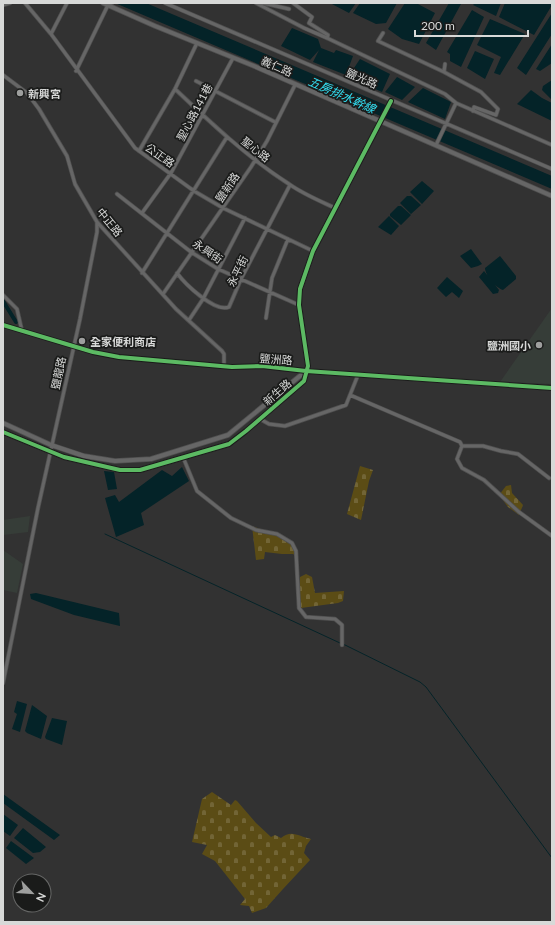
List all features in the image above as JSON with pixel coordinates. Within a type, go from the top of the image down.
[{"type":"street","points":[[3,5],[10,3]]},
{"type":"street","name":"公正路","points":[[25,3],[51,34],[76,71],[135,148],[194,191],[223,208],[313,251]]},
{"type":"street","points":[[51,34],[67,3]]},
{"type":"street","name":"義仁路","points":[[103,3],[110,4],[380,122],[436,144],[552,196]]},
{"type":"street","name":"鹽光路","points":[[165,3],[552,169]]},
{"type":"street","points":[[256,3],[304,28],[445,94],[456,103],[552,145]]},
{"type":"street","points":[[261,5],[263,3],[289,9]]},
{"type":"street","points":[[293,3],[312,17],[309,23],[328,35],[327,38]]},
{"type":"street","points":[[76,71],[110,4]]},
{"type":"street","points":[[383,33],[378,42],[444,72],[481,92],[498,108],[496,115],[474,107],[473,111]]},
{"type":"street","points":[[139,151],[175,89],[197,43]]},
{"type":"street","name":"聖心路141巷","points":[[142,213],[171,173],[233,58]]},
{"type":"street","points":[[444,72],[445,64]]},
{"type":"street","name":"中正路","points":[[3,74],[27,93],[39,109],[67,156],[75,184],[97,222],[142,273],[222,351],[224,354],[224,366]]},
{"type":"street","points":[[196,82],[275,122]]},
{"type":"street","name":"鹽新路","points":[[163,294],[223,208],[267,141],[275,122],[295,85]]},
{"type":"street","name":"聖心路","points":[[175,89],[202,115],[255,160],[290,185],[335,208]]},
{"type":"street","points":[[306,371],[308,366],[299,305],[300,289],[313,251],[391,101]]},
{"type":"street","points":[[436,144],[456,103]]},
{"type":"street","points":[[142,273],[227,137]]},
{"type":"street","name":"永平街","points":[[177,273],[182,280],[203,298],[221,308],[229,306],[290,185]]},
{"type":"street","name":"永興街","points":[[117,194],[192,252],[218,270],[299,305]]},
{"type":"street","points":[[189,320],[203,298],[245,218]]},
{"type":"street","name":"鹽龍路","points":[[3,683],[51,452],[51,445],[80,319],[97,222]]},
{"type":"street","points":[[266,318],[274,272],[288,239]]},
{"type":"street","points":[[3,295],[17,309],[22,331]]},
{"type":"street","name":"鹽洲路","points":[[3,325],[119,357],[232,367],[262,366],[306,371],[552,388]]},
{"type":"street","name":"新生路","points":[[3,432],[51,452],[77,460],[130,471],[140,470],[229,444],[304,381],[306,371]]},
{"type":"street","name":"新生路","points":[[3,423],[51,445],[84,456],[115,461],[151,459],[228,435],[306,371]]},
{"type":"street","points":[[260,419],[269,424],[285,426],[346,405],[358,374]]},
{"type":"street","points":[[350,395],[454,439],[460,442],[462,446]]},
{"type":"street","points":[[462,446],[483,446],[518,454],[549,478]]},
{"type":"street","points":[[462,446],[457,459],[462,468],[484,480],[519,512],[552,536]]},
{"type":"street","points":[[183,457],[197,491],[231,518],[256,530],[277,534],[292,543],[296,551],[299,608],[306,616],[334,620],[342,625],[342,645]]},
{"type":"shaded area","name":"鹽洲國小","points":[[552,308],[552,384],[500,382]]},
{"type":"shaded area","points":[[30,516],[28,532],[3,535],[3,520]]},
{"type":"shaded area","points":[[3,550],[23,564],[17,593],[3,590]]},
{"type":"green space","points":[[360,466],[373,470],[369,481],[361,520],[347,514]]},
{"type":"green space","points":[[511,485],[512,493],[523,505],[519,515],[508,507],[499,495],[506,486]]},
{"type":"green space","points":[[252,526],[281,536],[293,542],[298,557],[293,554],[265,552],[264,559],[256,560]]},
{"type":"green space","points":[[306,574],[312,577],[315,593],[344,591],[343,601],[301,608],[299,595],[300,577]]},
{"type":"green space","points":[[212,792],[231,805],[235,800],[237,801],[256,823],[271,837],[275,835],[281,838],[285,835],[296,834],[311,839],[306,846],[304,853],[310,860],[266,908],[252,913],[249,906],[240,905],[245,899],[215,861],[202,854],[207,845],[192,842],[202,799]]},
{"type":"water","name":"五房排水幹線","points":[[115,3],[146,3],[552,176],[552,189]]},
{"type":"water","points":[[330,3],[356,3],[349,13]]},
{"type":"water","points":[[360,3],[397,3],[386,23],[376,24],[353,13]]},
{"type":"water","points":[[405,3],[416,3],[435,13],[419,44],[402,39],[388,29]]},
{"type":"water","points":[[449,3],[461,4],[436,50],[426,43]]},
{"type":"water","points":[[475,3],[501,3],[496,16],[473,5]]},
{"type":"water","points":[[505,3],[552,3],[552,5],[534,35],[499,17]]},
{"type":"water","points":[[472,10],[484,17],[461,67],[450,61],[450,54],[447,52]]},
{"type":"water","points":[[552,13],[552,34],[526,75],[517,68]]},
{"type":"water","points":[[490,19],[525,34],[500,75],[494,73],[501,57],[477,45]]},
{"type":"water","points":[[292,28],[318,39],[321,48],[334,53],[336,50],[353,56],[346,75],[313,62],[319,50],[310,60],[281,46]]},
{"type":"water","points":[[552,44],[552,63],[540,71],[536,69]]},
{"type":"water","points":[[475,51],[494,59],[485,79],[467,68]]},
{"type":"water","points":[[360,59],[390,74],[382,92],[348,77]]},
{"type":"water","points":[[397,77],[415,87],[402,100],[385,92]]},
{"type":"water","points":[[552,80],[552,100],[542,90],[543,86]]},
{"type":"water","points":[[423,88],[451,102],[445,119],[408,102]]},
{"type":"water","points":[[531,90],[552,103],[552,121],[517,104]]},
{"type":"water","points":[[422,181],[434,191],[422,204],[410,192]]},
{"type":"water","points":[[407,196],[411,196],[421,205],[411,214],[400,203]]},
{"type":"water","points":[[398,206],[401,206],[411,215],[401,225],[390,216],[390,214]]},
{"type":"water","points":[[389,216],[399,226],[391,235],[378,227]]},
{"type":"water","points":[[471,249],[482,264],[471,268],[460,256]]},
{"type":"water","points":[[500,256],[516,276],[516,279],[503,290],[491,281],[485,271],[485,268]]},
{"type":"water","points":[[484,271],[499,290],[498,293],[493,294],[479,277]]},
{"type":"water","points":[[447,277],[463,291],[459,298],[452,292],[446,297],[437,288]]},
{"type":"water","points":[[182,467],[189,481],[141,513],[144,525],[116,537],[105,498],[115,495],[119,502],[162,470],[172,476]]},
{"type":"water","points":[[104,471],[114,472],[117,489],[108,490]]},
{"type":"water","points":[[36,593],[119,613],[120,626],[74,615],[31,599],[30,594]]},
{"type":"water","points":[[17,701],[27,704],[20,732],[12,729],[17,714],[14,712]]},
{"type":"water","points":[[32,705],[47,716],[41,739],[25,731]]},
{"type":"water","points":[[52,718],[67,721],[62,745],[46,739],[45,737]]},
{"type":"water","points":[[3,794],[60,835],[54,840],[3,803]]},
{"type":"water","points":[[3,814],[18,825],[10,836],[3,831]]},
{"type":"water","points":[[23,828],[46,847],[40,852],[33,853],[14,838]]},
{"type":"water","points":[[11,841],[34,858],[26,864],[6,848]]},
{"type":"waterway","points":[[3,301],[16,322]]},
{"type":"waterway","points":[[105,534],[340,643]]},
{"type":"waterway","points":[[343,644],[420,682],[426,687],[552,858]]},
{"type":"cycle path","points":[[3,432],[64,457],[120,470],[140,470],[229,444],[246,431],[304,381],[308,366],[299,305],[300,289],[313,251],[391,101]]},
{"type":"cycle path","points":[[3,325],[93,352],[119,357],[232,367],[262,366],[306,371],[552,388]]},
{"type":"place","name":"新興宮","points":[[20,93]]},
{"type":"place","name":"全家便利商店","points":[[82,341]]},
{"type":"place","name":"鹽洲國小","points":[[539,345]]}]
